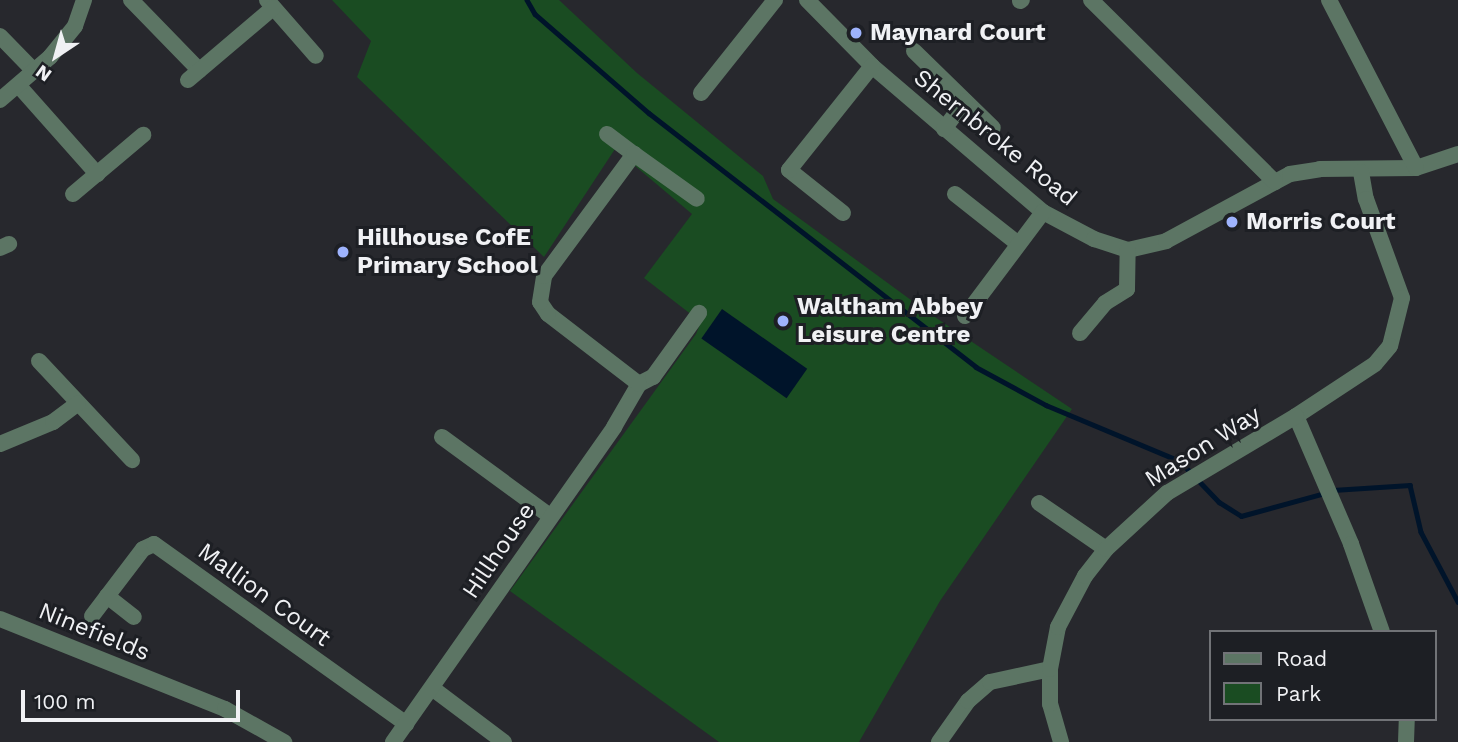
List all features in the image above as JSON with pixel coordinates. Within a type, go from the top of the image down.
[{"type":"street","points":[[0,100],[19,86],[75,26],[83,0]]},
{"type":"street","points":[[131,0],[193,75],[270,4],[316,56]]},
{"type":"street","points":[[701,93],[775,0]]},
{"type":"street","name":"Shernbroke Road","points":[[807,0],[873,66],[943,129],[1043,212],[1094,239],[1128,250]]},
{"type":"street","points":[[1091,0],[1275,181]]},
{"type":"street","points":[[1329,0],[1416,168]]},
{"type":"street","points":[[2,42],[34,71]]},
{"type":"street","points":[[914,51],[993,128]]},
{"type":"street","points":[[842,212],[789,170],[873,66]]},
{"type":"street","points":[[19,86],[97,174]]},
{"type":"street","points":[[943,129],[965,101]]},
{"type":"street","points":[[607,134],[697,199]]},
{"type":"street","points":[[73,194],[142,135]]},
{"type":"street","points":[[634,154],[539,288],[540,302],[548,314],[639,384]]},
{"type":"street","points":[[1080,332],[1105,303],[1127,289],[1128,250],[1166,241],[1275,181],[1320,169],[1361,172],[1416,168],[1458,154]]},
{"type":"street","name":"Mason Way","points":[[1061,742],[1050,704],[1049,669],[1065,611],[1106,549],[1167,493],[1296,416],[1375,364],[1390,346],[1402,299],[1366,199],[1361,172]]},
{"type":"street","points":[[955,194],[1017,243]]},
{"type":"street","points":[[965,316],[1017,243],[1043,212]]},
{"type":"street","name":"Hillhouse","points":[[393,742],[639,384],[653,377],[699,313]]},
{"type":"street","points":[[39,361],[132,460]]},
{"type":"street","points":[[0,444],[53,422],[78,403]]},
{"type":"street","name":"Mason Way","points":[[1296,416],[1331,503],[1351,544],[1380,630]]},
{"type":"street","points":[[442,437],[550,516]]},
{"type":"street","points":[[1039,503],[1106,549]]},
{"type":"street","name":"Mallion Court","points":[[92,616],[143,549],[154,544],[406,724]]},
{"type":"street","points":[[107,596],[134,617]]},
{"type":"street","name":"Ninefields","points":[[0,619],[225,709],[284,742]]},
{"type":"street","points":[[939,742],[968,701],[990,682],[1049,669]]},
{"type":"street","points":[[432,688],[504,742]]},
{"type":"street","points":[[1406,742],[1407,721]]},
{"type":"green space","points":[[332,0],[559,0],[637,73],[763,176],[773,199],[926,311],[1072,409],[940,601],[859,742],[719,742],[510,591],[696,334],[701,322],[644,278],[692,214],[615,149],[544,257],[357,77],[371,41]]},
{"type":"water","points":[[722,309],[807,369],[787,398],[701,338]]},
{"type":"waterway","points":[[527,0],[535,14],[649,113],[976,367],[1046,405],[1180,461],[1219,502],[1241,516],[1325,493]]},
{"type":"waterway","points":[[1333,490],[1410,485],[1421,532],[1458,602]]},
{"type":"place","name":"Maynard Court","points":[[856,33]]},
{"type":"place","name":"Morris Court","points":[[1232,222]]},
{"type":"place","name":"Hillhouse CofE Primary School","points":[[343,252]]},
{"type":"place","name":"Waltham Abbey Leisure Centre","points":[[783,321]]}]
